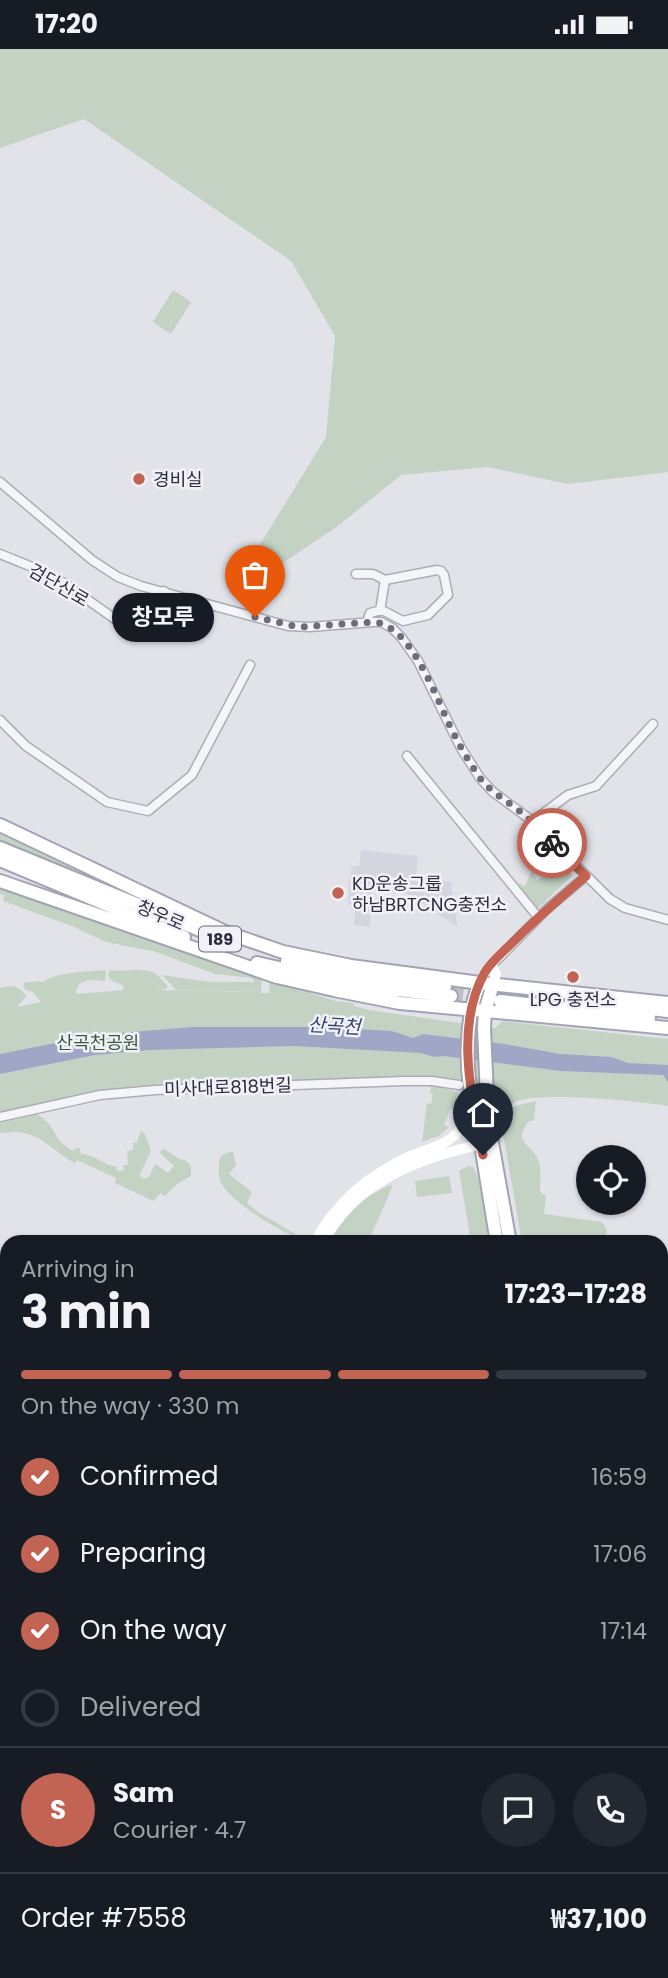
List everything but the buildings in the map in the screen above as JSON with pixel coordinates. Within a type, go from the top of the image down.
[{"type":"main road","points":[[0,825],[225,932],[272,948],[351,966],[668,1020]]},
{"type":"main road","name":"창우로","points":[[0,848],[208,935],[266,955],[333,972],[451,992],[354,985],[237,957],[0,860]]},
{"type":"main road","points":[[0,881],[276,977],[400,1003],[668,1028]]},
{"type":"main road","points":[[492,965],[496,974],[494,990],[485,1011],[484,1028],[488,1120],[486,1143],[496,1235]]},
{"type":"main road","points":[[494,990],[668,1011]]},
{"type":"main road","points":[[508,1235],[486,1143],[464,1081],[471,1010],[494,990],[668,1003]]},
{"type":"main road","points":[[319,1235],[339,1205],[367,1181],[401,1161],[453,1137],[463,1123],[471,1095]]},
{"type":"main road","points":[[328,1235],[340,1216],[372,1186],[390,1175],[437,1155],[486,1143]]},
{"type":"street","name":"검단산로","points":[[0,482],[101,567],[128,581],[289,626],[367,622],[386,624],[401,637],[418,661],[454,735],[480,778],[493,792],[532,822],[617,905],[668,920]]},
{"type":"street","name":"검단산로","points":[[0,554],[64,583],[128,629],[151,635],[164,591]]},
{"type":"street","points":[[356,575],[373,574],[385,580],[441,571],[444,575],[448,595],[428,615],[402,621],[380,611],[370,613],[367,622]]},
{"type":"street","points":[[380,611],[385,580]]},
{"type":"street","points":[[0,720],[26,746],[107,802],[148,811],[192,775],[250,665]]},
{"type":"street","points":[[532,822],[568,795],[596,786],[653,724]]},
{"type":"street","points":[[407,756],[538,917]]},
{"type":"street","points":[[492,965],[538,917],[586,876]]},
{"type":"street","name":"미사대로818번길","points":[[0,1117],[100,1095],[155,1090],[464,1081]]},
{"type":"shaded area","points":[[361,850],[418,856],[416,875],[451,882],[457,926],[404,892],[400,880],[390,876],[378,876],[372,883],[370,927],[354,925],[355,911],[348,903],[349,883],[352,866],[359,866]]},
{"type":"green space","points":[[0,49],[668,49],[668,472],[568,484],[488,467],[401,475],[338,526],[262,577],[253,556],[326,437],[335,336],[291,261],[84,119],[0,148]]},
{"type":"green space","points":[[173,290],[191,302],[171,334],[153,322]]},
{"type":"green space","points":[[0,829],[178,915],[0,842]]},
{"type":"green space","points":[[552,863],[564,867],[572,876],[537,909],[518,883],[525,886],[531,872],[537,881],[543,875],[549,876]]},
{"type":"green space","name":"산곡천공원","points":[[0,886],[262,977],[261,993],[270,993],[269,981],[336,1001],[354,1003],[354,1006],[369,1010],[495,1028],[502,1021],[668,1039],[668,1106],[545,1097],[515,1102],[498,1117],[495,1085],[433,1079],[169,1086],[0,1114],[0,988],[12,986],[21,990],[26,997],[17,1007],[41,1002],[33,992],[25,990],[23,983],[43,982],[65,974],[106,970],[105,981],[89,980],[80,983],[77,994],[123,990],[124,986],[111,980],[108,975],[110,970],[139,970],[156,974],[168,986],[166,989],[154,990],[256,992],[176,990],[162,975],[210,982],[255,982],[252,978],[215,974],[156,952],[106,942],[72,926],[3,901],[4,895],[0,894]]},
{"type":"green space","points":[[431,1085],[457,1092],[455,1110],[450,1109],[444,1125],[449,1127],[439,1136],[422,1142],[427,1103],[431,1104],[433,1094],[430,1093]]},
{"type":"green space","points":[[536,1101],[534,1120],[528,1122],[521,1135],[539,1162],[540,1192],[546,1196],[544,1214],[602,1222],[607,1230],[606,1235],[521,1235],[500,1117],[515,1106]]},
{"type":"green space","points":[[36,1113],[68,1147],[74,1151],[75,1148],[80,1148],[81,1154],[116,1166],[117,1171],[124,1170],[123,1165],[128,1165],[127,1151],[133,1150],[133,1143],[137,1142],[141,1131],[145,1134],[151,1151],[139,1176],[144,1179],[149,1177],[155,1164],[168,1173],[174,1166],[160,1153],[162,1149],[185,1160],[191,1166],[191,1176],[177,1184],[165,1196],[161,1193],[153,1201],[115,1183],[116,1178],[77,1160],[75,1163],[31,1135],[18,1132],[0,1133],[0,1120]]},
{"type":"green space","points":[[233,1152],[236,1165],[229,1174],[252,1192],[247,1203],[296,1235],[278,1229],[255,1215],[226,1190],[220,1180],[221,1156]]},
{"type":"green space","points":[[473,1167],[479,1179],[488,1235],[470,1235],[459,1171]]},
{"type":"green space","points":[[449,1176],[452,1193],[417,1197],[415,1181]]},
{"type":"green space","points":[[392,1184],[371,1235],[333,1235],[357,1202]]},
{"type":"water","points":[[192,1027],[325,1027],[392,1031],[413,1038],[423,1034],[561,1054],[611,1057],[628,1063],[668,1065],[668,1082],[663,1075],[561,1071],[434,1057],[421,1053],[294,1046],[150,1050],[95,1055],[0,1074],[0,1054],[96,1035]]},
{"type":"tunnel","points":[[452,987],[501,992]]},
{"type":"tunnel","points":[[451,996],[482,999]]},
{"type":"way so far","points":[[255,617],[299,627],[381,622],[392,628],[411,649],[454,735],[480,778],[493,792],[527,817],[552,843]]},
{"type":"place","name":"경비실","points":[[139,479]]},
{"type":"place","name":"창모루","points":[[255,617]]},
{"type":"place","name":"KD운송그룹 하남BRTCNG충전소","points":[[338,893]]},
{"type":"place","name":"LPG 충전소","points":[[573,977]]},
{"type":"route","points":[[483,1155],[471,1095],[471,1010],[486,970],[547,909],[586,876],[552,843]]},
{"type":"water label","name":"산곡천","points":[[334,1026]]}]
